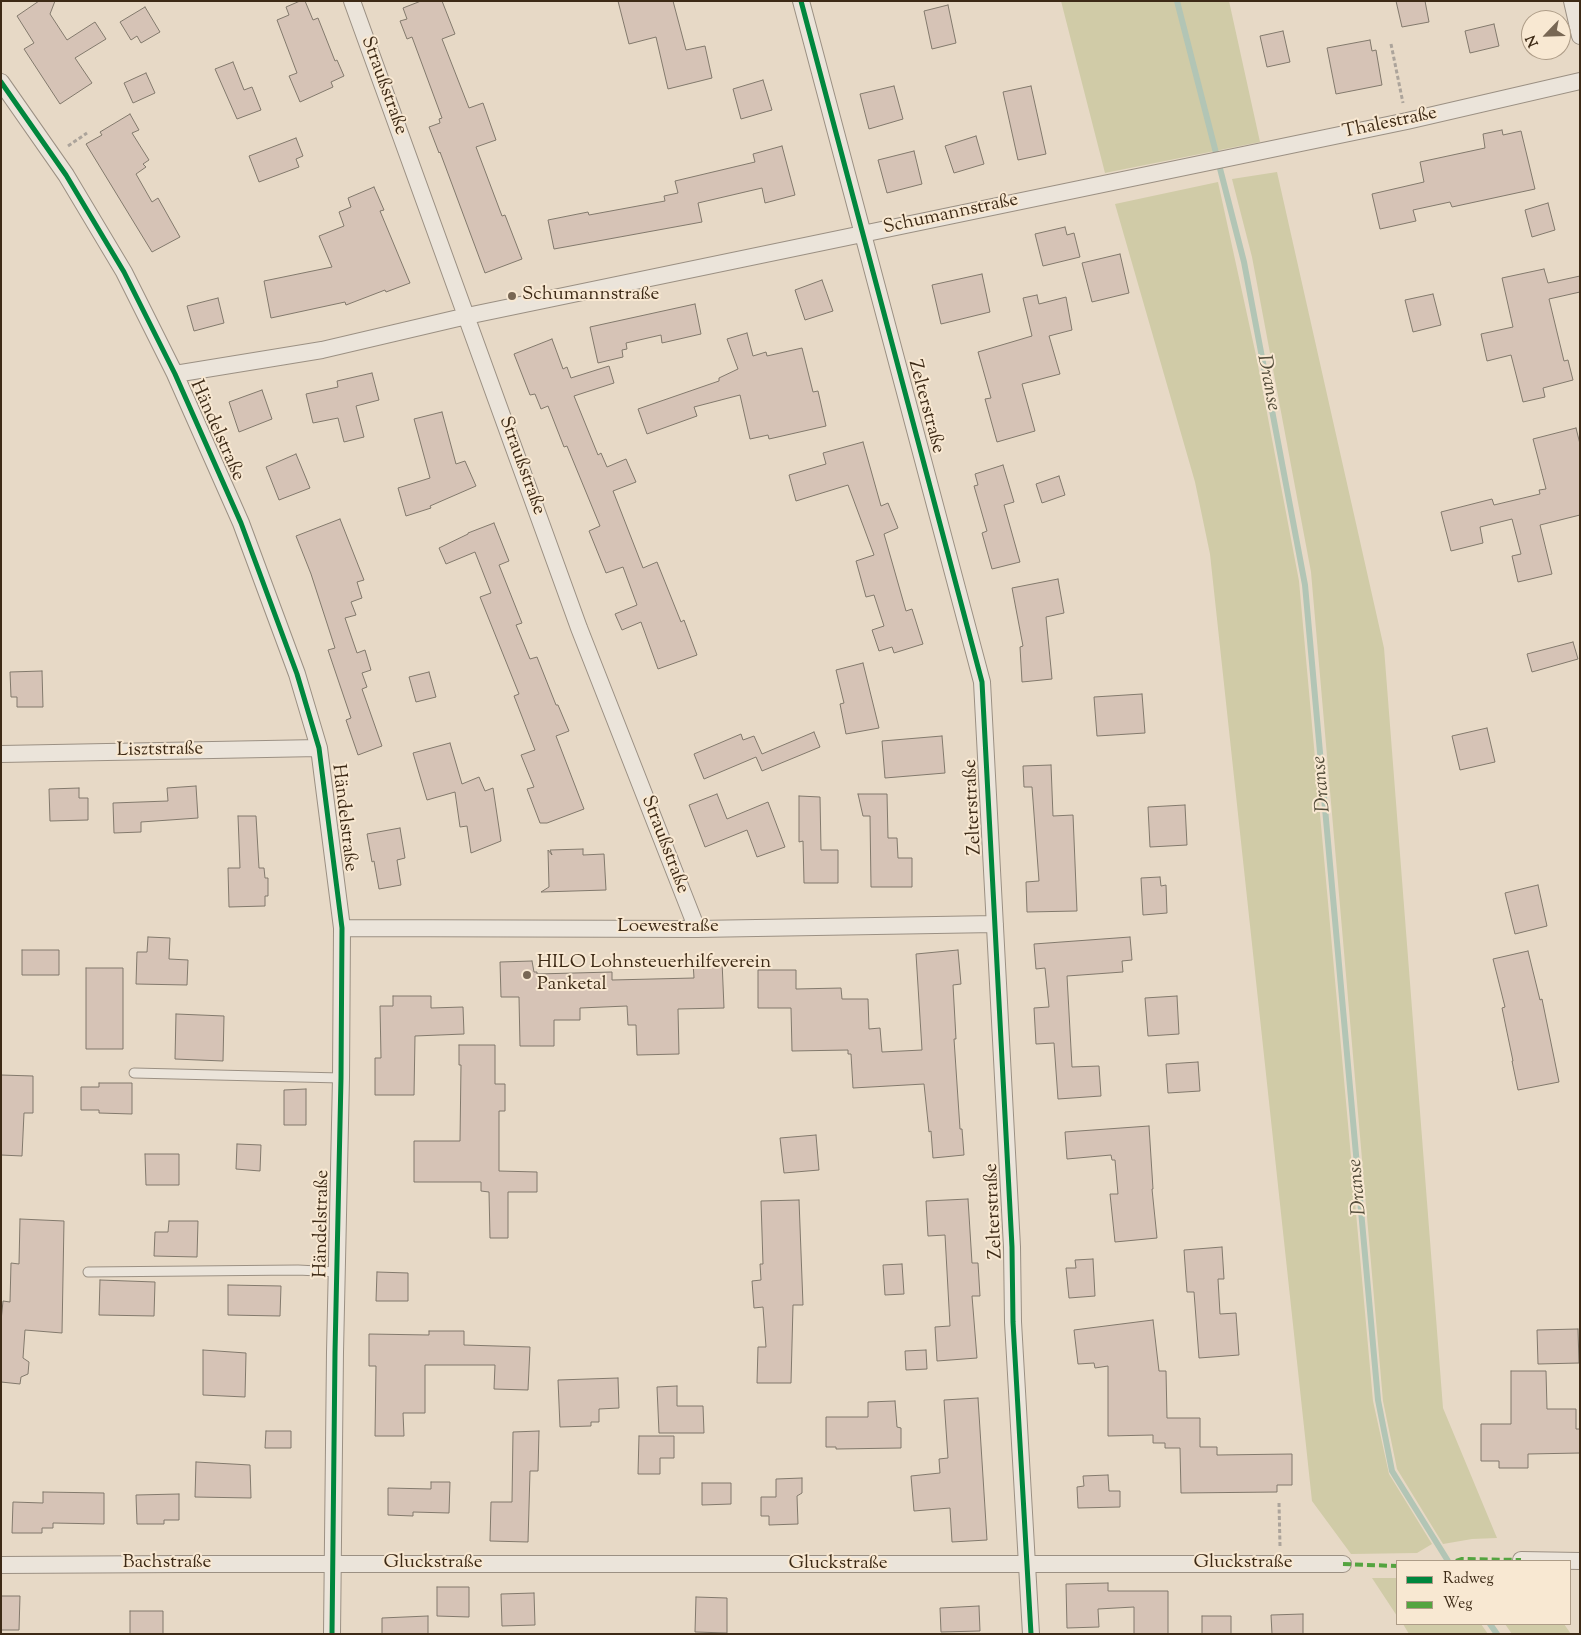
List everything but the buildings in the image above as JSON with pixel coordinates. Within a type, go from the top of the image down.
[{"type":"street","name":"Straußstraße","points":[[352,1],[579,628],[697,929]]},
{"type":"street","name":"Zelterstraße","points":[[802,1],[982,682],[1012,1247],[1013,1322],[1031,1634]]},
{"type":"street","points":[[1572,1],[1580,36]]},
{"type":"street","name":"Thalestraße","points":[[1199,164],[1407,121],[1580,81]]},
{"type":"street","name":"Händelstraße","points":[[1,82],[66,175],[124,272],[175,374],[241,523],[297,674],[319,748],[342,928],[332,1634]]},
{"type":"street","name":"Schumannstraße","points":[[175,374],[322,350],[467,316],[1199,164]]},
{"type":"street","name":"Lisztstraße","points":[[1,754],[319,748]]},
{"type":"street","name":"Loewestraße","points":[[342,928],[697,929],[995,924]]},
{"type":"street","name":"Gluckstraße","points":[[332,1564],[1343,1564]]},
{"type":"street","name":"Bachstraße","points":[[1,1565],[332,1564]]},
{"type":"lane","points":[[134,1073],[341,1078]]},
{"type":"lane","points":[[88,1272],[298,1270],[337,1272]]},
{"type":"path","points":[[1391,44],[1407,121]]},
{"type":"path","points":[[1279,1503],[1281,1564]]},
{"type":"shaded area","points":[[1061,1],[1229,1],[1260,142],[1105,173]]},
{"type":"shaded area","points":[[1277,172],[1384,648],[1443,1408],[1497,1538],[1472,1539],[1443,1544],[1397,1469],[1383,1401],[1311,572],[1252,257],[1232,179]]},
{"type":"shaded area","points":[[1218,182],[1257,360],[1299,581],[1373,1401],[1389,1474],[1432,1544],[1417,1553],[1351,1554],[1312,1501],[1210,554],[1195,482],[1115,204]]},
{"type":"shaded area","points":[[1372,1578],[1396,1578],[1396,1614]]},
{"type":"shaded area","points":[[1404,1625],[1482,1625],[1488,1634],[1409,1634]]},
{"type":"shaded area","points":[[1506,1625],[1565,1625],[1571,1634],[1512,1634]]},
{"type":"waterway","name":"Dranse","points":[[1177,1],[1244,262],[1305,585],[1378,1400],[1392,1471],[1447,1560]]},
{"type":"waterway","name":"Dranse","points":[[1491,1625],[1497,1634]]},
{"type":"marked path","points":[[1459,1560],[1521,1560]]},
{"type":"marked path","points":[[1343,1564],[1396,1566]]},
{"type":"cycle path","points":[[801,1],[982,682],[1012,1247],[1013,1322],[1031,1634]]},
{"type":"cycle path","points":[[1,82],[66,175],[124,272],[175,374],[241,523],[297,674],[319,748],[342,928],[332,1634]]},
{"type":"place","name":"Schumannstraße","points":[[512,296]]},
{"type":"place","name":"HILO Lohnsteuerhilfeverein Panketal","points":[[527,975]]}]
